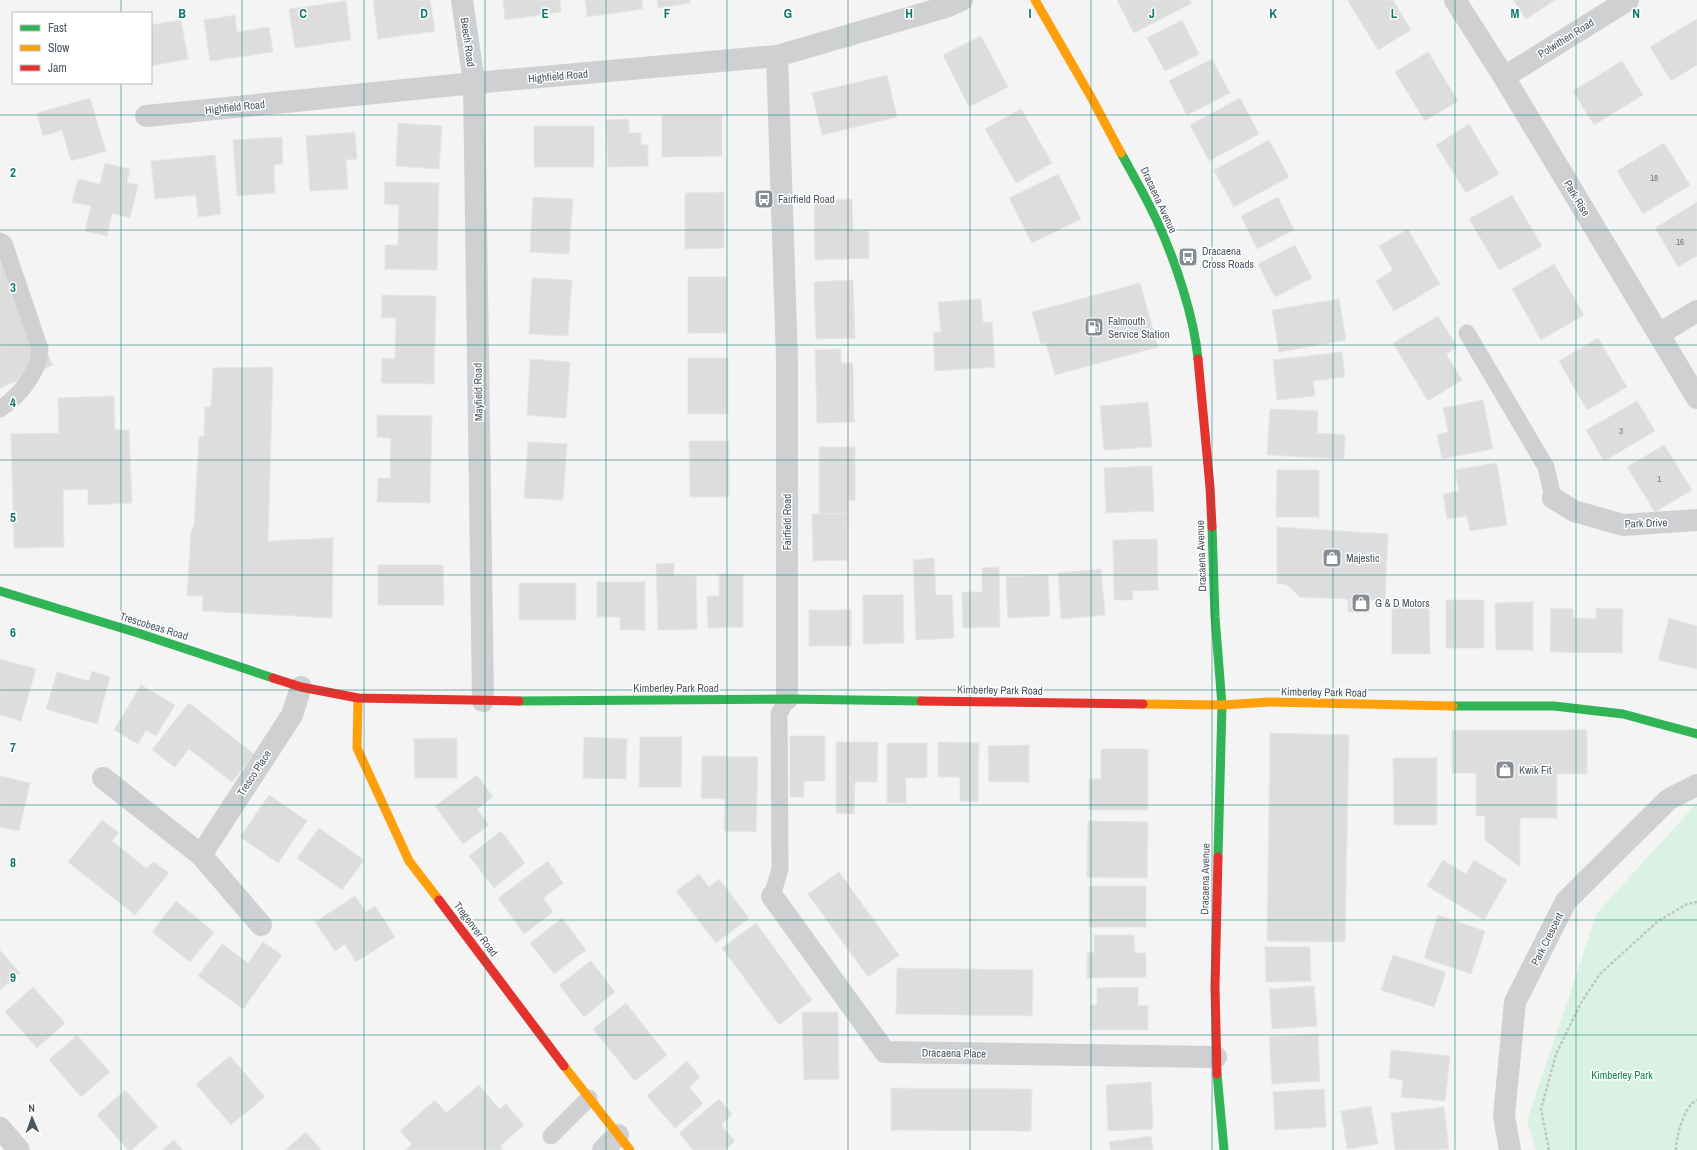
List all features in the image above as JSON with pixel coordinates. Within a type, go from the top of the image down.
[{"type":"street","name":"Beech Road","points":[[462,0],[474,83]]},
{"type":"street","name":"Highfield Road","points":[[146,116],[474,83],[777,56],[946,7],[962,0]]},
{"type":"street","name":"Park Rise","points":[[1455,0],[1504,76],[1697,398]]},
{"type":"street","name":"Polwithen Road","points":[[1504,76],[1628,0]]},
{"type":"street","name":"Dracaena Avenue","points":[[1039,1],[1157,221],[1180,281],[1196,338],[1210,487],[1215,617],[1222,705],[1215,987],[1216,1057],[1224,1150]]},
{"type":"street","name":"Fairfield Road","points":[[777,56],[786,360],[787,699]]},
{"type":"street","name":"Mayfield Road","points":[[474,83],[483,701]]},
{"type":"street","points":[[1659,334],[1697,311]]},
{"type":"street","name":"Park Drive","points":[[1553,498],[1574,511],[1623,524],[1697,520]]},
{"type":"street","name":"Trescobeas Road","points":[[0,591],[138,633],[301,687]]},
{"type":"street","name":"Kimberley Park Road","points":[[301,687],[358,698],[409,698],[483,701],[787,699],[1222,705],[1269,702],[1442,706],[1554,706],[1623,714],[1697,734]]},
{"type":"street","name":"Tresco Place","points":[[201,855],[292,715],[301,687]]},
{"type":"street","name":"Tregenver Road","points":[[358,698],[357,748],[409,861],[548,1046],[624,1143]]},
{"type":"street","points":[[103,778],[201,855],[262,925]]},
{"type":"street","name":"Park Crescent","points":[[1510,1150],[1504,1116],[1515,1002],[1566,901],[1669,799],[1697,785]]},
{"type":"street","name":"Dracaena Place","points":[[772,896],[886,1052],[1216,1057]]},
{"type":"street","points":[[0,1128],[19,1150]]},
{"type":"street","points":[[603,1150],[624,1143]]},
{"type":"lane","points":[[0,241],[4,244],[40,349],[39,360],[32,375],[10,402],[0,409]]},
{"type":"lane","points":[[1467,332],[1546,467],[1553,498]]},
{"type":"lane","points":[[772,896],[780,869],[779,714],[787,699]]},
{"type":"lane","points":[[551,1136],[590,1098]]},
{"type":"path","points":[[1549,1150],[1541,1109],[1556,1054],[1582,1001],[1600,974],[1658,921],[1687,904],[1697,902]]},
{"type":"path","points":[[1676,1150],[1685,1110],[1692,1102],[1697,1100]]},
{"type":"green space","name":"Kimberley Park","points":[[1697,803],[1697,1150],[1536,1150],[1527,1121],[1597,913]]},
{"type":"building","points":[[373,0],[430,0],[435,31],[378,39]]},
{"type":"building","points":[[503,0],[560,0],[561,12],[505,20]]},
{"type":"building","points":[[585,0],[642,0],[643,9],[587,17]]},
{"type":"building","points":[[657,0],[690,0],[690,3],[658,8]]},
{"type":"building","points":[[1117,0],[1190,0],[1192,3],[1134,33]]},
{"type":"building","points":[[1393,0],[1411,30],[1378,50],[1348,1]]},
{"type":"building","points":[[1513,0],[1555,0],[1526,19]]},
{"type":"building","points":[[346,1],[351,40],[295,48],[289,9]]},
{"type":"building","points":[[235,15],[237,32],[269,27],[273,52],[210,61],[204,20]]},
{"type":"building","points":[[1697,19],[1697,65],[1671,81],[1650,47]]},
{"type":"building","points":[[181,20],[188,59],[152,66],[152,25]]},
{"type":"building","points":[[1182,20],[1199,54],[1165,71],[1147,38]]},
{"type":"building","points":[[981,36],[1008,87],[969,107],[943,55]]},
{"type":"building","points":[[1428,52],[1458,101],[1425,121],[1395,72]]},
{"type":"building","points":[[1212,59],[1230,93],[1187,115],[1169,81]]},
{"type":"building","points":[[1622,61],[1643,95],[1594,125],[1573,91]]},
{"type":"building","points":[[887,75],[897,117],[822,135],[812,93]]},
{"type":"building","points":[[90,98],[106,151],[71,161],[62,130],[43,136],[37,113]]},
{"type":"building","points":[[1240,98],[1259,134],[1209,161],[1190,125]]},
{"type":"building","points":[[1021,109],[1052,163],[1016,183],[985,129]]},
{"type":"building","points":[[662,115],[722,115],[722,156],[662,157]]},
{"type":"building","points":[[629,119],[629,133],[641,133],[641,144],[648,145],[648,166],[608,167],[606,120]]},
{"type":"building","points":[[398,123],[442,126],[439,169],[396,166]]},
{"type":"building","points":[[1469,124],[1499,174],[1466,193],[1436,145]]},
{"type":"building","points":[[534,126],[594,126],[594,167],[534,167]]},
{"type":"building","points":[[355,132],[357,159],[346,160],[348,189],[310,191],[306,136]]},
{"type":"building","points":[[282,137],[283,164],[274,165],[275,193],[237,196],[233,140]]},
{"type":"building","points":[[1269,140],[1289,177],[1234,207],[1214,170]]},
{"type":"building","points":[[1664,143],[1690,185],[1643,214],[1617,171]]},
{"type":"building","points":[[215,155],[221,214],[198,217],[196,195],[155,199],[151,161]]},
{"type":"building","points":[[105,163],[130,169],[127,183],[138,185],[130,218],[112,213],[107,236],[85,231],[91,206],[72,202],[78,179],[100,184]]},
{"type":"building","points":[[1058,174],[1081,219],[1032,243],[1009,198]]},
{"type":"building","points":[[385,182],[439,183],[437,270],[385,269],[385,245],[398,245],[399,205],[384,204]]},
{"type":"building","points":[[724,192],[724,248],[685,249],[685,193]]},
{"type":"building","points":[[1512,195],[1542,246],[1499,270],[1469,219]]},
{"type":"building","points":[[533,197],[573,199],[569,254],[530,252]]},
{"type":"building","points":[[1278,197],[1294,230],[1257,249],[1241,216]]},
{"type":"building","points":[[852,199],[853,231],[869,231],[869,258],[815,260],[814,200]]},
{"type":"building","points":[[1697,202],[1697,256],[1678,267],[1655,228]]},
{"type":"building","points":[[1408,229],[1440,284],[1394,311],[1376,281],[1393,270],[1379,246]]},
{"type":"building","points":[[1295,245],[1312,278],[1275,297],[1258,264]]},
{"type":"building","points":[[0,258],[53,365],[0,388]]},
{"type":"building","points":[[1554,264],[1584,315],[1541,340],[1512,289]]},
{"type":"building","points":[[688,277],[727,277],[727,333],[688,333]]},
{"type":"building","points":[[532,278],[572,280],[568,336],[529,334]]},
{"type":"building","points":[[853,280],[855,338],[816,339],[814,282]]},
{"type":"building","name":"Falmouth Service Station","points":[[1140,283],[1158,347],[1055,375],[1046,343],[1041,344],[1032,312]]},
{"type":"building","points":[[382,295],[436,296],[434,384],[381,383],[382,358],[395,359],[396,318],[381,318]]},
{"type":"building","points":[[981,299],[983,322],[992,322],[995,367],[935,371],[933,333],[941,332],[938,302]]},
{"type":"building","points":[[1339,299],[1346,340],[1279,352],[1272,310]]},
{"type":"building","points":[[1438,316],[1457,347],[1446,354],[1462,380],[1428,401],[1393,343]]},
{"type":"building","points":[[1598,338],[1627,387],[1587,410],[1559,361]]},
{"type":"building","points":[[841,349],[841,363],[853,363],[854,422],[817,423],[815,350]]},
{"type":"building","points":[[1342,352],[1345,377],[1313,381],[1315,396],[1277,400],[1273,360]]},
{"type":"building","points":[[688,358],[728,358],[728,414],[688,414]]},
{"type":"building","points":[[530,359],[570,362],[566,418],[527,415]]},
{"type":"building","points":[[273,367],[268,541],[333,538],[332,618],[202,611],[203,596],[187,596],[191,531],[194,526],[199,437],[204,436],[205,407],[211,407],[213,368]]},
{"type":"building","points":[[114,396],[115,430],[129,430],[132,503],[88,505],[88,489],[63,490],[64,547],[14,548],[11,434],[59,433],[58,398]]},
{"type":"building","points":[[1483,400],[1493,449],[1442,459],[1437,435],[1448,432],[1443,408]]},
{"type":"building","points":[[1637,401],[1655,431],[1604,461],[1586,430]]},
{"type":"building","points":[[1148,402],[1152,447],[1104,450],[1100,406]]},
{"type":"building","points":[[1270,409],[1318,411],[1317,433],[1345,435],[1344,459],[1267,455]]},
{"type":"building","points":[[377,415],[432,416],[430,503],[377,502],[378,478],[390,478],[391,438],[377,437]]},
{"type":"building","points":[[689,441],[729,441],[729,497],[690,497]]},
{"type":"building","points":[[528,442],[567,444],[563,500],[524,498]]},
{"type":"building","points":[[1664,445],[1692,490],[1655,512],[1627,467]]},
{"type":"building","points":[[819,447],[855,447],[855,501],[848,500],[848,514],[819,514]]},
{"type":"building","points":[[1497,463],[1507,525],[1470,531],[1467,516],[1447,519],[1443,494],[1459,491],[1455,470]]},
{"type":"building","points":[[1152,466],[1154,511],[1106,513],[1104,468]]},
{"type":"building","points":[[1277,470],[1319,470],[1319,517],[1276,517]]},
{"type":"building","points":[[812,514],[848,514],[847,560],[813,561]]},
{"type":"building","name":"Majestic","points":[[1277,527],[1388,534],[1385,600],[1370,600],[1369,613],[1348,612],[1348,599],[1300,597],[1287,585],[1277,583]]},
{"type":"building","points":[[1157,539],[1158,590],[1132,591],[1133,600],[1114,600],[1113,540]]},
{"type":"building","points":[[934,558],[936,595],[952,595],[954,638],[916,640],[913,560]]},
{"type":"building","points":[[674,563],[674,576],[696,576],[697,629],[658,630],[656,564]]},
{"type":"building","points":[[378,565],[443,565],[444,605],[378,605]]},
{"type":"building","points":[[999,567],[1000,627],[963,628],[962,592],[982,592],[982,568]]},
{"type":"building","points":[[1101,569],[1105,615],[1061,619],[1058,573]]},
{"type":"building","points":[[719,574],[743,574],[743,627],[708,628],[707,596],[719,596]]},
{"type":"building","points":[[1048,575],[1050,616],[1008,618],[1006,577]]},
{"type":"building","points":[[597,582],[645,582],[645,630],[620,630],[620,617],[597,617]]},
{"type":"building","points":[[519,583],[576,583],[576,620],[519,620]]},
{"type":"building","points":[[863,595],[903,595],[904,643],[863,644]]},
{"type":"building","points":[[1446,600],[1484,600],[1484,648],[1446,648]]},
{"type":"building","points":[[1533,602],[1533,650],[1496,650],[1495,603]]},
{"type":"building","points":[[1392,607],[1429,607],[1430,654],[1392,654]]},
{"type":"building","points":[[1551,608],[1573,609],[1573,618],[1596,619],[1596,608],[1623,609],[1622,653],[1550,652]]},
{"type":"building","points":[[809,610],[851,610],[851,646],[809,646]]},
{"type":"building","points":[[1669,618],[1697,626],[1697,669],[1658,660]]},
{"type":"building","points":[[0,659],[36,669],[21,721],[0,715]]},
{"type":"building","points":[[92,671],[110,677],[97,724],[46,709],[57,672],[89,681]]},
{"type":"building","points":[[141,685],[175,705],[156,736],[146,730],[138,744],[114,730]]},
{"type":"building","points":[[189,703],[254,754],[232,782],[189,749],[175,767],[152,750]]},
{"type":"building","points":[[1452,730],[1587,730],[1587,774],[1557,774],[1557,818],[1520,818],[1520,867],[1485,840],[1485,816],[1476,816],[1476,773],[1452,773]]},
{"type":"building","points":[[1270,733],[1349,735],[1345,942],[1267,941]]},
{"type":"building","points":[[790,736],[825,736],[825,781],[804,781],[804,797],[790,797]]},
{"type":"building","points":[[584,737],[627,739],[626,779],[583,778]]},
{"type":"building","points":[[640,737],[682,737],[681,787],[639,787]]},
{"type":"building","points":[[457,738],[457,778],[415,778],[414,739]]},
{"type":"building","points":[[836,742],[878,742],[877,782],[855,782],[854,814],[836,813]]},
{"type":"building","points":[[938,742],[979,743],[978,802],[960,801],[960,777],[938,777]]},
{"type":"building","points":[[887,743],[927,743],[927,778],[906,778],[906,803],[887,803]]},
{"type":"building","points":[[1029,745],[1029,782],[989,782],[988,746]]},
{"type":"building","points":[[1101,749],[1148,749],[1148,810],[1089,810],[1089,779],[1101,779]]},
{"type":"building","points":[[702,756],[758,757],[756,832],[724,831],[725,799],[701,798]]},
{"type":"building","points":[[1393,758],[1437,758],[1437,825],[1394,825]]},
{"type":"building","points":[[477,775],[493,797],[477,809],[489,825],[463,844],[435,806]]},
{"type":"building","points":[[0,776],[30,783],[19,831],[0,827]]},
{"type":"building","points":[[269,795],[307,821],[278,863],[240,837]]},
{"type":"building","points":[[102,820],[119,833],[112,841],[146,868],[154,862],[169,873],[135,915],[68,862]]},
{"type":"building","points":[[1088,821],[1148,822],[1147,878],[1087,877]]},
{"type":"building","points":[[319,828],[364,860],[342,890],[297,858]]},
{"type":"building","points":[[501,831],[525,863],[494,888],[469,856]]},
{"type":"building","points":[[1443,860],[1466,874],[1474,860],[1507,880],[1484,920],[1427,886]]},
{"type":"building","points":[[548,861],[563,883],[543,898],[553,912],[524,934],[498,898]]},
{"type":"building","points":[[839,872],[899,955],[868,977],[808,894]]},
{"type":"building","points":[[699,874],[709,887],[719,879],[749,918],[716,943],[676,891]]},
{"type":"building","points":[[1089,886],[1146,886],[1146,927],[1089,927]]},
{"type":"building","points":[[355,896],[366,912],[375,906],[395,937],[356,962],[345,944],[335,951],[315,922]]},
{"type":"building","points":[[176,901],[214,932],[190,962],[152,932]]},
{"type":"building","points":[[1438,915],[1485,931],[1471,974],[1424,958]]},
{"type":"building","points":[[562,918],[586,950],[554,974],[530,943]]},
{"type":"building","points":[[756,923],[812,1000],[779,1025],[722,948]]},
{"type":"building","points":[[1094,935],[1134,935],[1135,953],[1146,953],[1146,977],[1087,978],[1087,953],[1094,952]]},
{"type":"building","points":[[263,942],[282,955],[243,1009],[198,976],[222,944],[248,963]]},
{"type":"building","points":[[1265,947],[1310,947],[1311,981],[1266,982]]},
{"type":"building","points":[[0,950],[20,973],[0,990]]},
{"type":"building","points":[[1393,955],[1446,972],[1434,1007],[1381,990]]},
{"type":"building","points":[[591,961],[615,992],[584,1017],[559,985]]},
{"type":"building","points":[[897,968],[1033,970],[1032,1016],[896,1014]]},
{"type":"building","points":[[1314,986],[1317,1026],[1272,1029],[1269,989]]},
{"type":"building","points":[[33,987],[65,1023],[37,1048],[5,1012]]},
{"type":"building","points":[[1138,987],[1138,1006],[1148,1005],[1148,1030],[1090,1030],[1090,1005],[1097,1005],[1097,988]]},
{"type":"building","points":[[626,1003],[667,1055],[635,1081],[593,1029]]},
{"type":"building","points":[[802,1012],[838,1012],[839,1079],[804,1080]]},
{"type":"building","points":[[1318,1034],[1320,1081],[1272,1084],[1269,1037]]},
{"type":"building","points":[[77,1035],[110,1072],[81,1097],[49,1060]]},
{"type":"building","points":[[1391,1050],[1450,1056],[1445,1101],[1401,1097],[1403,1080],[1389,1078]]},
{"type":"building","points":[[230,1056],[265,1097],[231,1125],[196,1084]]},
{"type":"building","points":[[687,1061],[700,1077],[689,1087],[703,1104],[675,1128],[647,1096]]},
{"type":"building","points":[[1151,1082],[1153,1129],[1108,1131],[1106,1085]]},
{"type":"building","points":[[479,1085],[499,1109],[506,1104],[524,1125],[500,1146],[503,1150],[405,1150],[412,1144],[400,1131],[435,1100],[446,1113]]},
{"type":"building","points":[[891,1088],[1032,1089],[1031,1131],[891,1130]]},
{"type":"building","points":[[1324,1089],[1326,1127],[1275,1130],[1273,1092]]},
{"type":"building","points":[[125,1090],[158,1127],[131,1150],[128,1150],[97,1115]]},
{"type":"building","points":[[719,1099],[732,1114],[721,1125],[735,1141],[725,1150],[693,1150],[679,1133]]},
{"type":"building","points":[[1371,1106],[1378,1144],[1347,1149],[1341,1111]]},
{"type":"building","points":[[1444,1107],[1449,1149],[1395,1150],[1391,1113]]},
{"type":"building","points":[[306,1132],[321,1150],[285,1150]]},
{"type":"building","points":[[1151,1136],[1153,1150],[1111,1150],[1109,1142]]},
{"type":"building","points":[[174,1140],[183,1150],[162,1150]]},
{"type":"traffic: fast","points":[[1121,153],[1153,212],[1177,270],[1188,307],[1196,342],[1198,359]]},
{"type":"traffic: fast","points":[[1212,527],[1215,617],[1222,705],[1218,857]]},
{"type":"traffic: fast","points":[[0,591],[138,633],[273,678]]},
{"type":"traffic: fast","points":[[519,701],[787,699],[921,701]]},
{"type":"traffic: fast","points":[[1453,706],[1554,706],[1623,714],[1697,734]]},
{"type":"traffic: fast","points":[[1217,1074],[1224,1150]]},
{"type":"traffic: slow","points":[[1035,0],[1091,97],[1121,153]]},
{"type":"traffic: slow","points":[[358,698],[357,748],[409,861],[439,900]]},
{"type":"traffic: slow","points":[[1143,704],[1222,705],[1269,702],[1453,706]]},
{"type":"traffic: slow","points":[[564,1066],[630,1150]]},
{"type":"traffic: jam","points":[[1198,359],[1210,487],[1212,527]]},
{"type":"traffic: jam","points":[[273,678],[301,687],[358,698],[519,701]]},
{"type":"traffic: jam","points":[[921,701],[1143,704]]},
{"type":"traffic: jam","points":[[1217,1074],[1215,987],[1218,857]]},
{"type":"traffic: jam","points":[[439,900],[564,1066]]},
{"type":"place","name":"Fairfield Road","points":[[764,199]]},
{"type":"place","name":"Dracaena Cross Roads","points":[[1188,257]]},
{"type":"place","name":"Falmouth Service Station","points":[[1094,327]]},
{"type":"place","name":"Majestic","points":[[1332,558]]},
{"type":"place","name":"G & D Motors","points":[[1361,603]]},
{"type":"place","name":"Kwik Fit","points":[[1505,770]]}]
